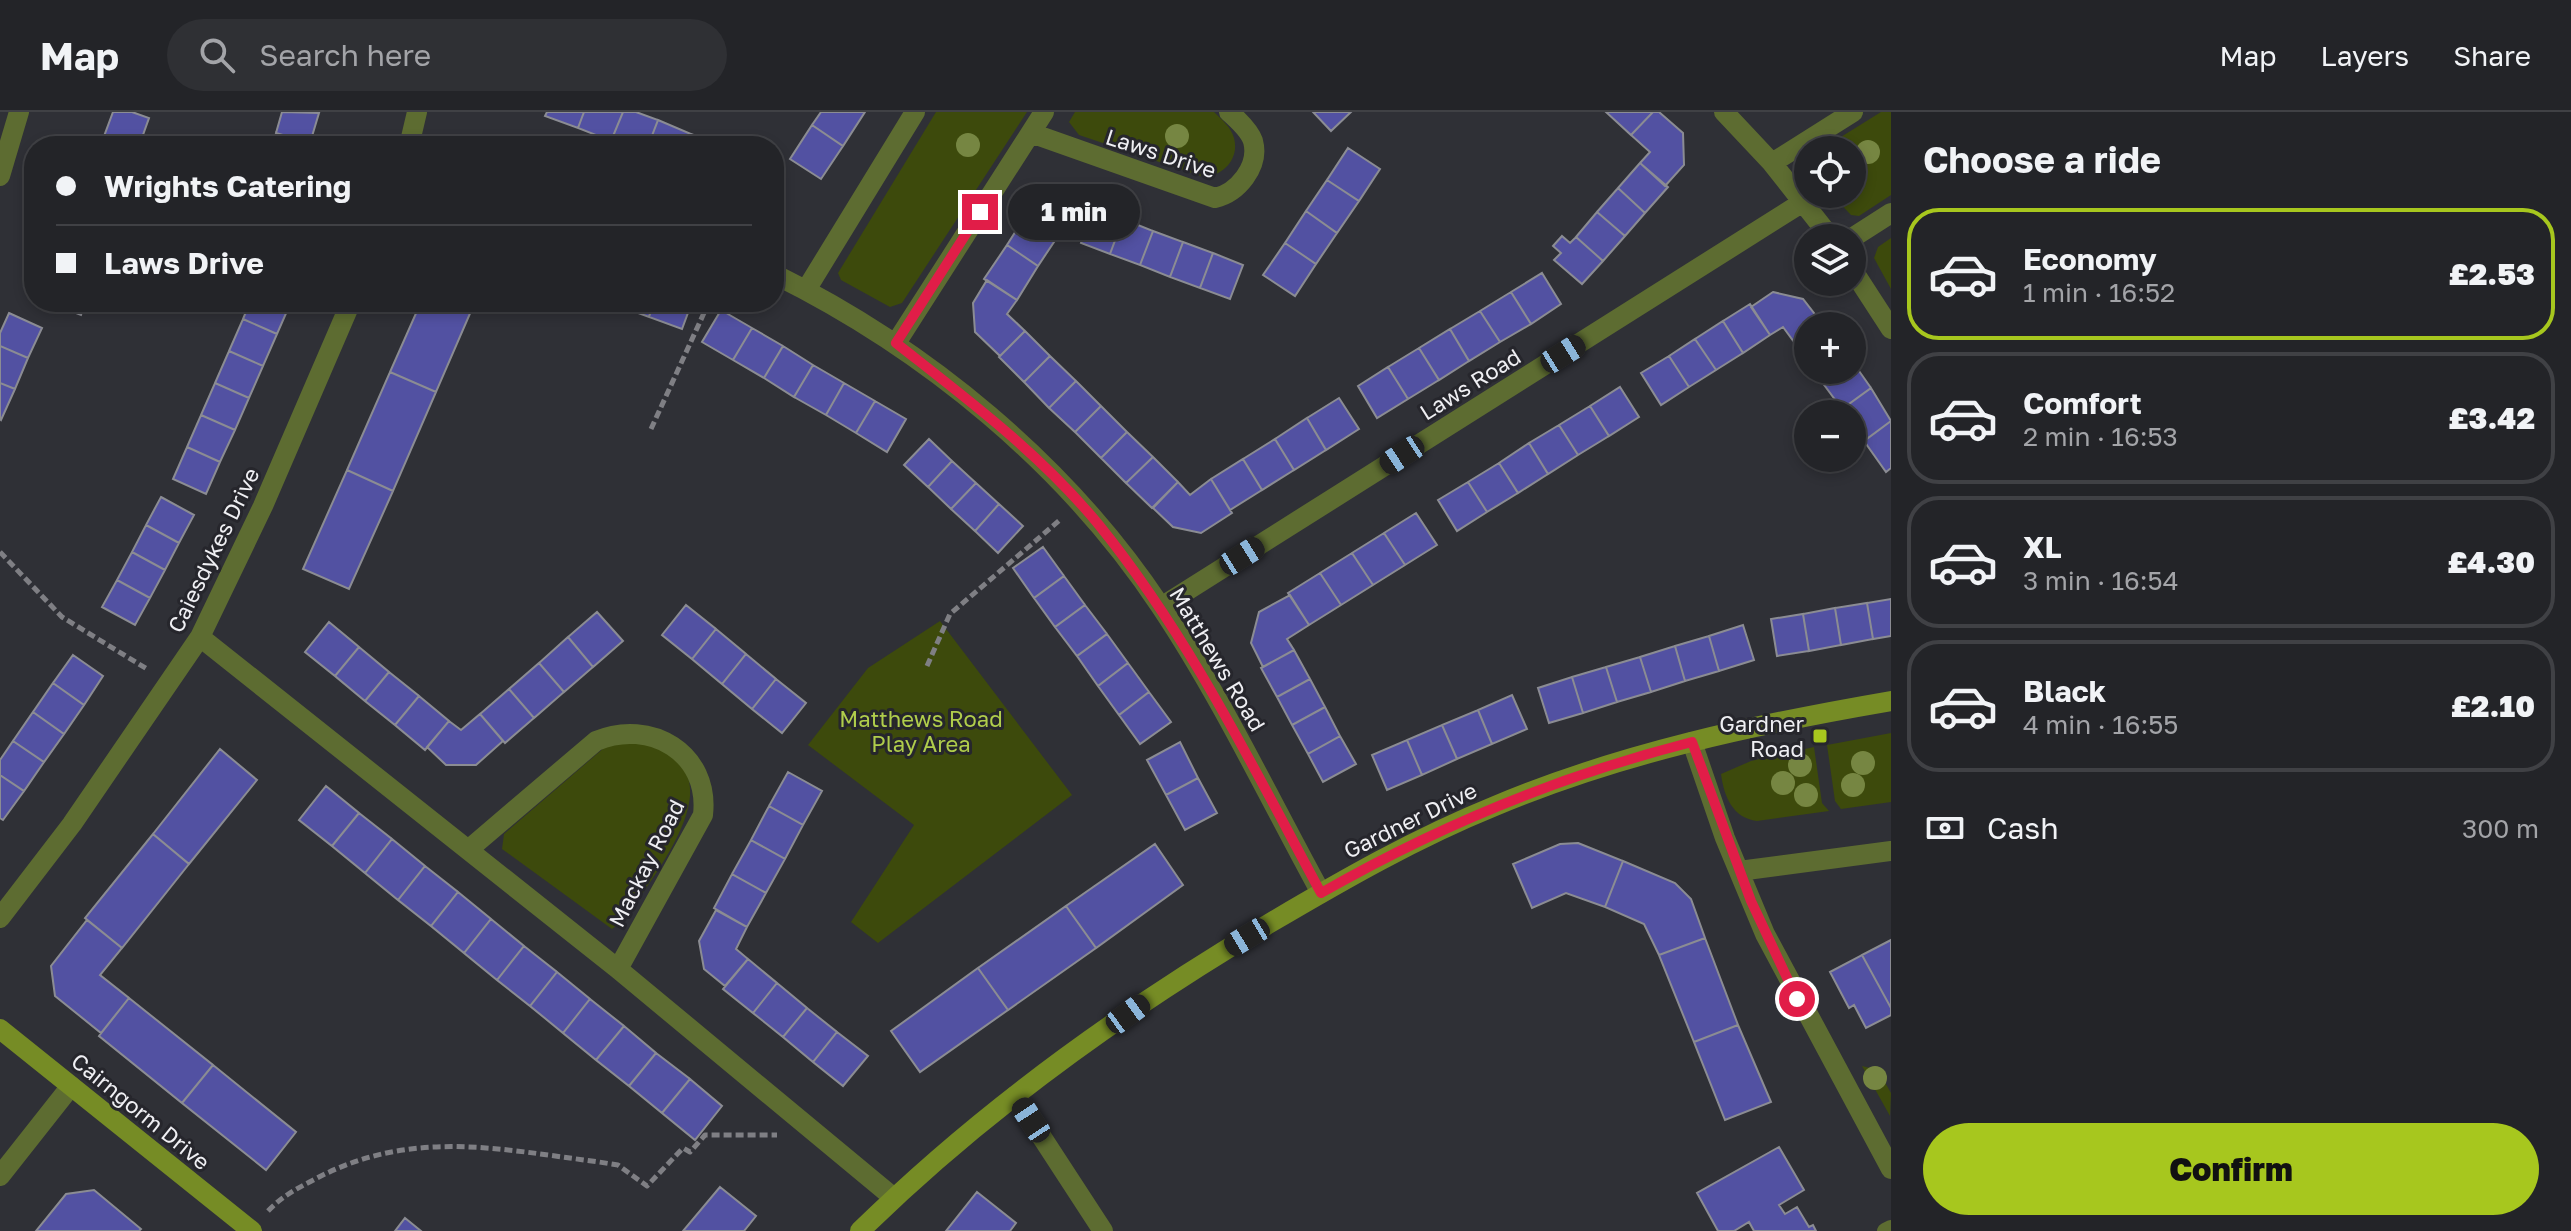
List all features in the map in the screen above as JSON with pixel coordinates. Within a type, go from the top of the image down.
[{"type":"street","points":[[0,176],[19,112]]},
{"type":"street","points":[[413,136],[417,112]]},
{"type":"street","points":[[806,290],[915,112]]},
{"type":"street","points":[[896,343],[1044,112]]},
{"type":"street","name":"Laws Drive","points":[[1031,133],[1215,198],[1230,194],[1248,174],[1254,159],[1253,140],[1229,112]]},
{"type":"street","points":[[1724,112],[1794,191]]},
{"type":"street","points":[[1772,163],[1853,112]]},
{"type":"street","name":"Laws Road","points":[[1161,607],[1794,208]]},
{"type":"street","points":[[1808,208],[1820,224]]},
{"type":"street","points":[[1866,229],[1891,213]]},
{"type":"street","name":"Matthews Road","points":[[784,279],[896,343],[1011,433],[1079,504],[1161,607],[1321,893]]},
{"type":"street","points":[[1866,291],[1891,329]]},
{"type":"street","name":"Caiesdykes Drive","points":[[0,918],[72,824],[200,637],[263,506],[347,312]]},
{"type":"street","name":"Mackay Road","points":[[200,637],[618,969],[894,1198]]},
{"type":"street","name":"Gardner Drive","points":[[860,1231],[920,1172],[1015,1096],[1173,981],[1363,869],[1498,805],[1642,755],[1760,724],[1891,701]]},
{"type":"street","name":"Mackay Road","points":[[468,850],[596,741],[614,734],[647,733],[677,751],[697,774],[703,790],[703,815],[618,969]]},
{"type":"street","points":[[1692,742],[1739,871],[1785,977],[1886,1144],[1891,1169]]},
{"type":"street","points":[[1739,871],[1891,851]]},
{"type":"street","name":"Cairngorm Drive","points":[[0,1029],[252,1231]]},
{"type":"street","points":[[0,1176],[71,1086]]},
{"type":"street","points":[[1015,1096],[1103,1231]]},
{"type":"lane","points":[[1885,1231],[1891,1228]]},
{"type":"path","points":[[651,429],[704,312]]},
{"type":"path","points":[[927,666],[950,614],[1079,504]]},
{"type":"path","points":[[0,552],[62,617],[169,682]]},
{"type":"path","points":[[252,1231],[285,1195],[374,1154],[437,1144],[476,1146],[618,1165],[647,1186],[683,1148],[690,1152],[705,1135],[781,1135],[798,1117]]},
{"type":"green space","points":[[936,112],[1027,112],[902,303],[890,307],[841,280],[838,273]]},
{"type":"green space","points":[[1075,112],[1214,112],[1233,134],[1234,154],[1222,171],[1201,176],[1079,135],[1069,122]]},
{"type":"green space","points":[[1881,112],[1891,112],[1891,195],[1859,216],[1851,215],[1844,208],[1866,208],[1866,136],[1842,136]]},
{"type":"green space","points":[[1891,238],[1891,289],[1874,258],[1878,247]]},
{"type":"green space","name":"Matthews Road Play Area","points":[[940,621],[1072,795],[878,943],[851,922],[914,825],[808,745],[868,668]]},
{"type":"green space","points":[[1891,733],[1891,802],[1841,809],[1835,801],[1827,745]]},
{"type":"green space","points":[[639,740],[673,757],[686,773],[690,792],[686,814],[665,859],[627,917],[612,929],[502,849],[504,834],[605,747]]},
{"type":"green space","points":[[1814,747],[1822,803],[1829,811],[1757,821],[1742,816],[1731,805],[1721,774],[1751,761]]},
{"type":"green space","points":[[1862,1066],[1878,1070],[1891,1093],[1890,1116]]},
{"type":"building","points":[[113,112],[132,112],[149,118],[143,136],[104,136]]},
{"type":"building","points":[[282,112],[319,113],[312,136],[276,133]]},
{"type":"building","points":[[547,112],[584,112],[578,128],[545,116]]},
{"type":"building","points":[[584,112],[623,112],[613,136],[598,136],[578,128]]},
{"type":"building","points":[[623,112],[636,112],[658,120],[652,136],[613,136]]},
{"type":"building","points":[[821,112],[865,112],[843,146],[812,125]]},
{"type":"building","points":[[1313,112],[1351,112],[1331,131]]},
{"type":"building","points":[[1606,112],[1653,112],[1631,135]]},
{"type":"building","points":[[1653,112],[1659,112],[1683,133],[1684,165],[1665,186],[1640,163],[1650,152],[1631,135]]},
{"type":"building","points":[[658,120],[691,134],[690,136],[652,136]]},
{"type":"building","points":[[812,125],[843,146],[821,179],[790,159]]},
{"type":"building","points":[[1348,148],[1380,169],[1359,201],[1327,180]]},
{"type":"building","points":[[1640,163],[1668,187],[1645,213],[1618,188]]},
{"type":"building","points":[[1327,180],[1359,201],[1337,233],[1306,211]]},
{"type":"building","points":[[1618,188],[1645,213],[1625,236],[1597,212]]},
{"type":"building","points":[[1094,208],[1123,219],[1110,254],[1081,243]]},
{"type":"building","points":[[1306,211],[1337,233],[1316,264],[1285,243]]},
{"type":"building","points":[[1028,212],[1060,233],[1038,266],[1007,245]]},
{"type":"building","points":[[1597,212],[1625,236],[1603,261],[1576,237]]},
{"type":"building","points":[[1123,219],[1153,231],[1140,265],[1110,254]]},
{"type":"building","points":[[1153,231],[1183,242],[1170,277],[1140,265]]},
{"type":"building","points":[[1562,236],[1570,243],[1576,237],[1603,261],[1582,284],[1554,260],[1561,253],[1553,246]]},
{"type":"building","points":[[1183,242],[1213,253],[1200,288],[1170,277]]},
{"type":"building","points":[[1285,243],[1316,264],[1295,296],[1263,275]]},
{"type":"building","points":[[1007,245],[1038,266],[1017,300],[984,279]]},
{"type":"building","points":[[1213,253],[1243,265],[1230,299],[1200,288]]},
{"type":"building","points":[[1542,273],[1561,304],[1531,324],[1511,292]]},
{"type":"building","points":[[987,280],[1017,300],[1007,314],[1025,331],[1000,356],[975,332],[973,303]]},
{"type":"building","points":[[1511,292],[1531,324],[1500,342],[1480,311]]},
{"type":"building","points":[[1773,292],[1803,299],[1813,312],[1794,312],[1794,342],[1783,327],[1770,335],[1751,307]]},
{"type":"building","points":[[1750,304],[1770,335],[1743,353],[1723,321]]},
{"type":"building","points":[[1480,311],[1500,342],[1469,361],[1450,329]]},
{"type":"building","points":[[246,312],[287,312],[277,334],[243,319]]},
{"type":"building","points":[[417,312],[471,312],[436,392],[390,372]]},
{"type":"building","points":[[651,312],[688,312],[682,329],[649,317]]},
{"type":"building","points":[[720,312],[752,328],[733,360],[702,342]]},
{"type":"building","points":[[9,313],[42,328],[28,358],[0,346],[0,333]]},
{"type":"building","points":[[243,319],[277,334],[263,366],[229,351]]},
{"type":"building","points":[[1723,321],[1743,353],[1716,370],[1695,339]]},
{"type":"building","points":[[752,328],[783,346],[764,378],[733,360]]},
{"type":"building","points":[[1450,329],[1469,361],[1439,380],[1419,348]]},
{"type":"building","points":[[1025,331],[1050,356],[1024,382],[999,357]]},
{"type":"building","points":[[1695,339],[1716,370],[1689,387],[1669,356]]},
{"type":"building","points":[[0,346],[28,358],[15,389],[0,383]]},
{"type":"building","points":[[783,346],[813,365],[794,397],[764,378]]},
{"type":"building","points":[[1419,348],[1439,380],[1408,399],[1388,367]]},
{"type":"building","points":[[229,351],[263,366],[249,398],[215,383]]},
{"type":"building","points":[[1050,356],[1076,381],[1049,408],[1024,382]]},
{"type":"building","points":[[1669,356],[1689,387],[1661,405],[1641,373]]},
{"type":"building","points":[[813,365],[844,383],[826,415],[794,397]]},
{"type":"building","points":[[1388,367],[1408,399],[1377,418],[1358,386]]},
{"type":"building","points":[[390,372],[436,392],[393,491],[347,470]]},
{"type":"building","points":[[1076,381],[1101,406],[1075,432],[1049,408]]},
{"type":"building","points":[[1866,381],[1871,388],[1854,400],[1835,400],[1823,384],[1866,384]]},
{"type":"building","points":[[0,383],[15,389],[1,420],[0,419]]},
{"type":"building","points":[[215,383],[249,398],[235,430],[201,415]]},
{"type":"building","points":[[844,383],[875,401],[856,433],[826,415]]},
{"type":"building","points":[[1620,387],[1639,417],[1609,436],[1590,406]]},
{"type":"building","points":[[1871,388],[1891,421],[1866,440],[1866,400],[1854,400]]},
{"type":"building","points":[[1339,398],[1359,429],[1326,450],[1307,418]]},
{"type":"building","points":[[875,401],[906,419],[887,452],[856,433]]},
{"type":"building","points":[[1101,406],[1127,432],[1101,458],[1075,432]]},
{"type":"building","points":[[1590,406],[1609,436],[1578,455],[1559,425]]},
{"type":"building","points":[[201,415],[235,430],[220,462],[187,447]]},
{"type":"building","points":[[1307,418],[1326,450],[1294,470],[1275,439]]},
{"type":"building","points":[[1891,421],[1891,468],[1886,472],[1866,444],[1866,440]]},
{"type":"building","points":[[1559,425],[1578,455],[1548,474],[1529,443]]},
{"type":"building","points":[[1127,432],[1153,457],[1126,483],[1101,458]]},
{"type":"building","points":[[929,439],[952,461],[928,487],[904,465]]},
{"type":"building","points":[[1275,439],[1294,470],[1262,490],[1243,459]]},
{"type":"building","points":[[1529,443],[1548,474],[1518,493],[1499,463]]},
{"type":"building","points":[[187,447],[220,462],[206,494],[173,479]]},
{"type":"building","points":[[1153,457],[1178,482],[1152,508],[1126,483]]},
{"type":"building","points":[[1243,459],[1262,490],[1230,510],[1211,479]]},
{"type":"building","points":[[952,461],[976,483],[951,509],[928,487]]},
{"type":"building","points":[[1499,463],[1518,493],[1487,512],[1468,482]]},
{"type":"building","points":[[347,470],[393,491],[349,589],[303,569]]},
{"type":"building","points":[[1211,479],[1232,513],[1201,533],[1173,527],[1153,508],[1178,482],[1190,495]]},
{"type":"building","points":[[1468,482],[1487,512],[1457,531],[1438,500]]},
{"type":"building","points":[[976,483],[999,504],[975,531],[951,509]]},
{"type":"building","points":[[161,497],[194,515],[179,543],[146,525]]},
{"type":"building","points":[[999,504],[1023,526],[998,553],[975,531]]},
{"type":"building","points":[[1416,513],[1437,545],[1405,565],[1384,533]]},
{"type":"building","points":[[146,525],[179,543],[165,570],[132,552]]},
{"type":"building","points":[[1384,533],[1405,565],[1373,585],[1352,553]]},
{"type":"building","points":[[1043,547],[1064,576],[1034,598],[1013,568]]},
{"type":"building","points":[[132,552],[165,570],[150,598],[117,580]]},
{"type":"building","points":[[1352,553],[1373,585],[1341,605],[1320,573]]},
{"type":"building","points":[[1320,573],[1341,605],[1309,625],[1288,593]]},
{"type":"building","points":[[1064,576],[1085,605],[1055,627],[1034,598]]},
{"type":"building","points":[[117,580],[150,598],[135,625],[102,607]]},
{"type":"building","points":[[1290,595],[1309,625],[1287,639],[1294,650],[1263,667],[1251,643],[1259,612]]},
{"type":"building","points":[[1891,599],[1891,636],[1873,639],[1867,603]]},
{"type":"building","points":[[1867,603],[1873,639],[1841,645],[1835,608]]},
{"type":"building","points":[[686,605],[716,629],[692,659],[662,635]]},
{"type":"building","points":[[1085,605],[1107,634],[1077,656],[1055,627]]},
{"type":"building","points":[[1835,608],[1841,645],[1809,651],[1803,614]]},
{"type":"building","points":[[597,612],[623,641],[593,667],[568,637]]},
{"type":"building","points":[[1803,614],[1809,651],[1777,656],[1771,619]]},
{"type":"building","points":[[329,622],[359,647],[335,676],[305,652]]},
{"type":"building","points":[[1743,625],[1754,660],[1719,671],[1709,636]]},
{"type":"building","points":[[716,629],[746,654],[722,684],[692,659]]},
{"type":"building","points":[[1107,634],[1128,663],[1098,686],[1077,656]]},
{"type":"building","points":[[1709,636],[1719,671],[1685,681],[1675,646]]},
{"type":"building","points":[[568,637],[593,667],[564,692],[539,663]]},
{"type":"building","points":[[1675,646],[1685,681],[1651,692],[1640,657]]},
{"type":"building","points":[[359,647],[389,672],[365,701],[335,676]]},
{"type":"building","points":[[1294,650],[1310,679],[1277,697],[1261,668]]},
{"type":"building","points":[[746,654],[776,679],[752,709],[722,684]]},
{"type":"building","points":[[73,655],[103,676],[84,705],[53,683]]},
{"type":"building","points":[[1640,657],[1651,692],[1617,702],[1606,667]]},
{"type":"building","points":[[539,663],[564,692],[534,718],[509,689]]},
{"type":"building","points":[[1128,663],[1149,692],[1119,715],[1098,686]]},
{"type":"building","points":[[1606,667],[1617,702],[1583,713],[1572,677]]},
{"type":"building","points":[[389,672],[419,696],[395,725],[365,701]]},
{"type":"building","points":[[1572,677],[1583,713],[1549,723],[1538,688]]},
{"type":"building","points":[[776,679],[806,703],[782,733],[752,709]]},
{"type":"building","points":[[1310,679],[1325,707],[1292,725],[1277,697]]},
{"type":"building","points":[[53,683],[84,705],[64,734],[33,712]]},
{"type":"building","points":[[509,689],[534,718],[505,743],[480,714]]},
{"type":"building","points":[[1149,692],[1171,722],[1140,744],[1119,715]]},
{"type":"building","points":[[1512,695],[1527,729],[1492,744],[1478,710]]},
{"type":"building","points":[[419,696],[449,721],[425,750],[395,725]]},
{"type":"building","points":[[1325,707],[1340,736],[1308,754],[1292,725]]},
{"type":"building","points":[[1478,710],[1492,744],[1457,759],[1442,725]]},
{"type":"building","points":[[33,712],[64,734],[44,762],[13,741]]},
{"type":"building","points":[[480,714],[503,741],[476,765],[446,765],[427,747],[449,721],[461,730]]},
{"type":"building","points":[[1442,725],[1457,759],[1422,775],[1407,740]]},
{"type":"building","points":[[1340,736],[1356,764],[1323,782],[1308,754]]},
{"type":"building","points":[[1407,740],[1422,775],[1387,790],[1372,755]]},
{"type":"building","points":[[13,741],[44,762],[24,791],[0,775],[0,760]]},
{"type":"building","points":[[1180,742],[1198,778],[1166,795],[1147,760]]},
{"type":"building","points":[[220,749],[257,780],[189,864],[153,834]]},
{"type":"building","points":[[788,772],[822,791],[803,825],[769,806]]},
{"type":"building","points":[[0,775],[24,791],[3,820],[0,818]]},
{"type":"building","points":[[1198,778],[1217,813],[1185,830],[1166,795]]},
{"type":"building","points":[[326,786],[359,813],[332,846],[299,820]]},
{"type":"building","points":[[769,806],[803,825],[785,859],[751,840]]},
{"type":"building","points":[[359,813],[392,839],[365,873],[332,846]]},
{"type":"building","points":[[153,834],[189,864],[122,948],[85,918]]},
{"type":"building","points":[[392,839],[425,866],[398,900],[365,873]]},
{"type":"building","points":[[751,840],[785,859],[766,893],[732,874]]},
{"type":"building","points":[[1578,843],[1623,861],[1605,907],[1566,893],[1532,908],[1513,864],[1560,844]]},
{"type":"building","points":[[1155,844],[1183,885],[1096,948],[1066,906]]},
{"type":"building","points":[[1623,861],[1675,883],[1691,899],[1705,938],[1659,955],[1644,924],[1605,907]]},
{"type":"building","points":[[425,866],[458,892],[431,926],[398,900]]},
{"type":"building","points":[[732,874],[766,893],[747,927],[714,908]]},
{"type":"building","points":[[458,892],[491,919],[464,953],[431,926]]},
{"type":"building","points":[[1066,906],[1096,948],[1008,1010],[978,968]]},
{"type":"building","points":[[716,910],[747,927],[736,949],[748,959],[725,986],[704,969],[699,941]]},
{"type":"building","points":[[491,919],[524,946],[497,980],[464,953]]},
{"type":"building","points":[[87,920],[122,948],[100,975],[129,998],[101,1033],[55,996],[51,966]]},
{"type":"building","points":[[1705,938],[1738,1025],[1694,1042],[1659,955]]},
{"type":"building","points":[[1891,940],[1891,1008],[1862,955]]},
{"type":"building","points":[[524,946],[557,972],[530,1006],[497,980]]},
{"type":"building","points":[[1862,955],[1891,1008],[1891,1015],[1866,1028],[1854,1005],[1849,1008],[1830,972]]},
{"type":"building","points":[[748,959],[777,983],[753,1013],[723,989]]},
{"type":"building","points":[[978,968],[1008,1010],[920,1072],[891,1031]]},
{"type":"building","points":[[557,972],[590,999],[563,1033],[530,1006]]},
{"type":"building","points":[[777,983],[807,1008],[783,1037],[753,1013]]},
{"type":"building","points":[[129,998],[213,1065],[182,1103],[99,1036]]},
{"type":"building","points":[[590,999],[624,1026],[596,1060],[563,1033]]},
{"type":"building","points":[[807,1008],[837,1032],[813,1062],[783,1037]]},
{"type":"building","points":[[1738,1025],[1771,1102],[1725,1120],[1694,1042]]},
{"type":"building","points":[[624,1026],[656,1053],[629,1086],[596,1060]]},
{"type":"building","points":[[837,1032],[868,1056],[843,1086],[813,1062]]},
{"type":"building","points":[[656,1053],[690,1079],[662,1113],[629,1086]]},
{"type":"building","points":[[213,1065],[296,1132],[266,1170],[182,1103]]},
{"type":"building","points":[[690,1079],[722,1106],[695,1140],[662,1113]]},
{"type":"building","points":[[1779,1147],[1804,1190],[1779,1205],[1785,1214],[1797,1207],[1809,1227],[1813,1225],[1816,1231],[1754,1231],[1749,1222],[1734,1231],[1718,1231],[1697,1193]]},
{"type":"building","points":[[720,1187],[756,1216],[744,1231],[683,1231]]},
{"type":"building","points":[[94,1190],[141,1229],[36,1231],[66,1194]]},
{"type":"building","points":[[977,1192],[1016,1223],[1010,1231],[946,1231]]},
{"type":"building","points":[[405,1218],[421,1231],[395,1231]]},
{"type":"place","name":"Gardner Road","points":[[1820,736]]},
{"type":"route","points":[[980,212],[896,343],[1011,433],[1097,522],[1161,607],[1321,893],[1454,823],[1498,805],[1642,755],[1692,742],[1713,806],[1751,901],[1797,999]]}]
